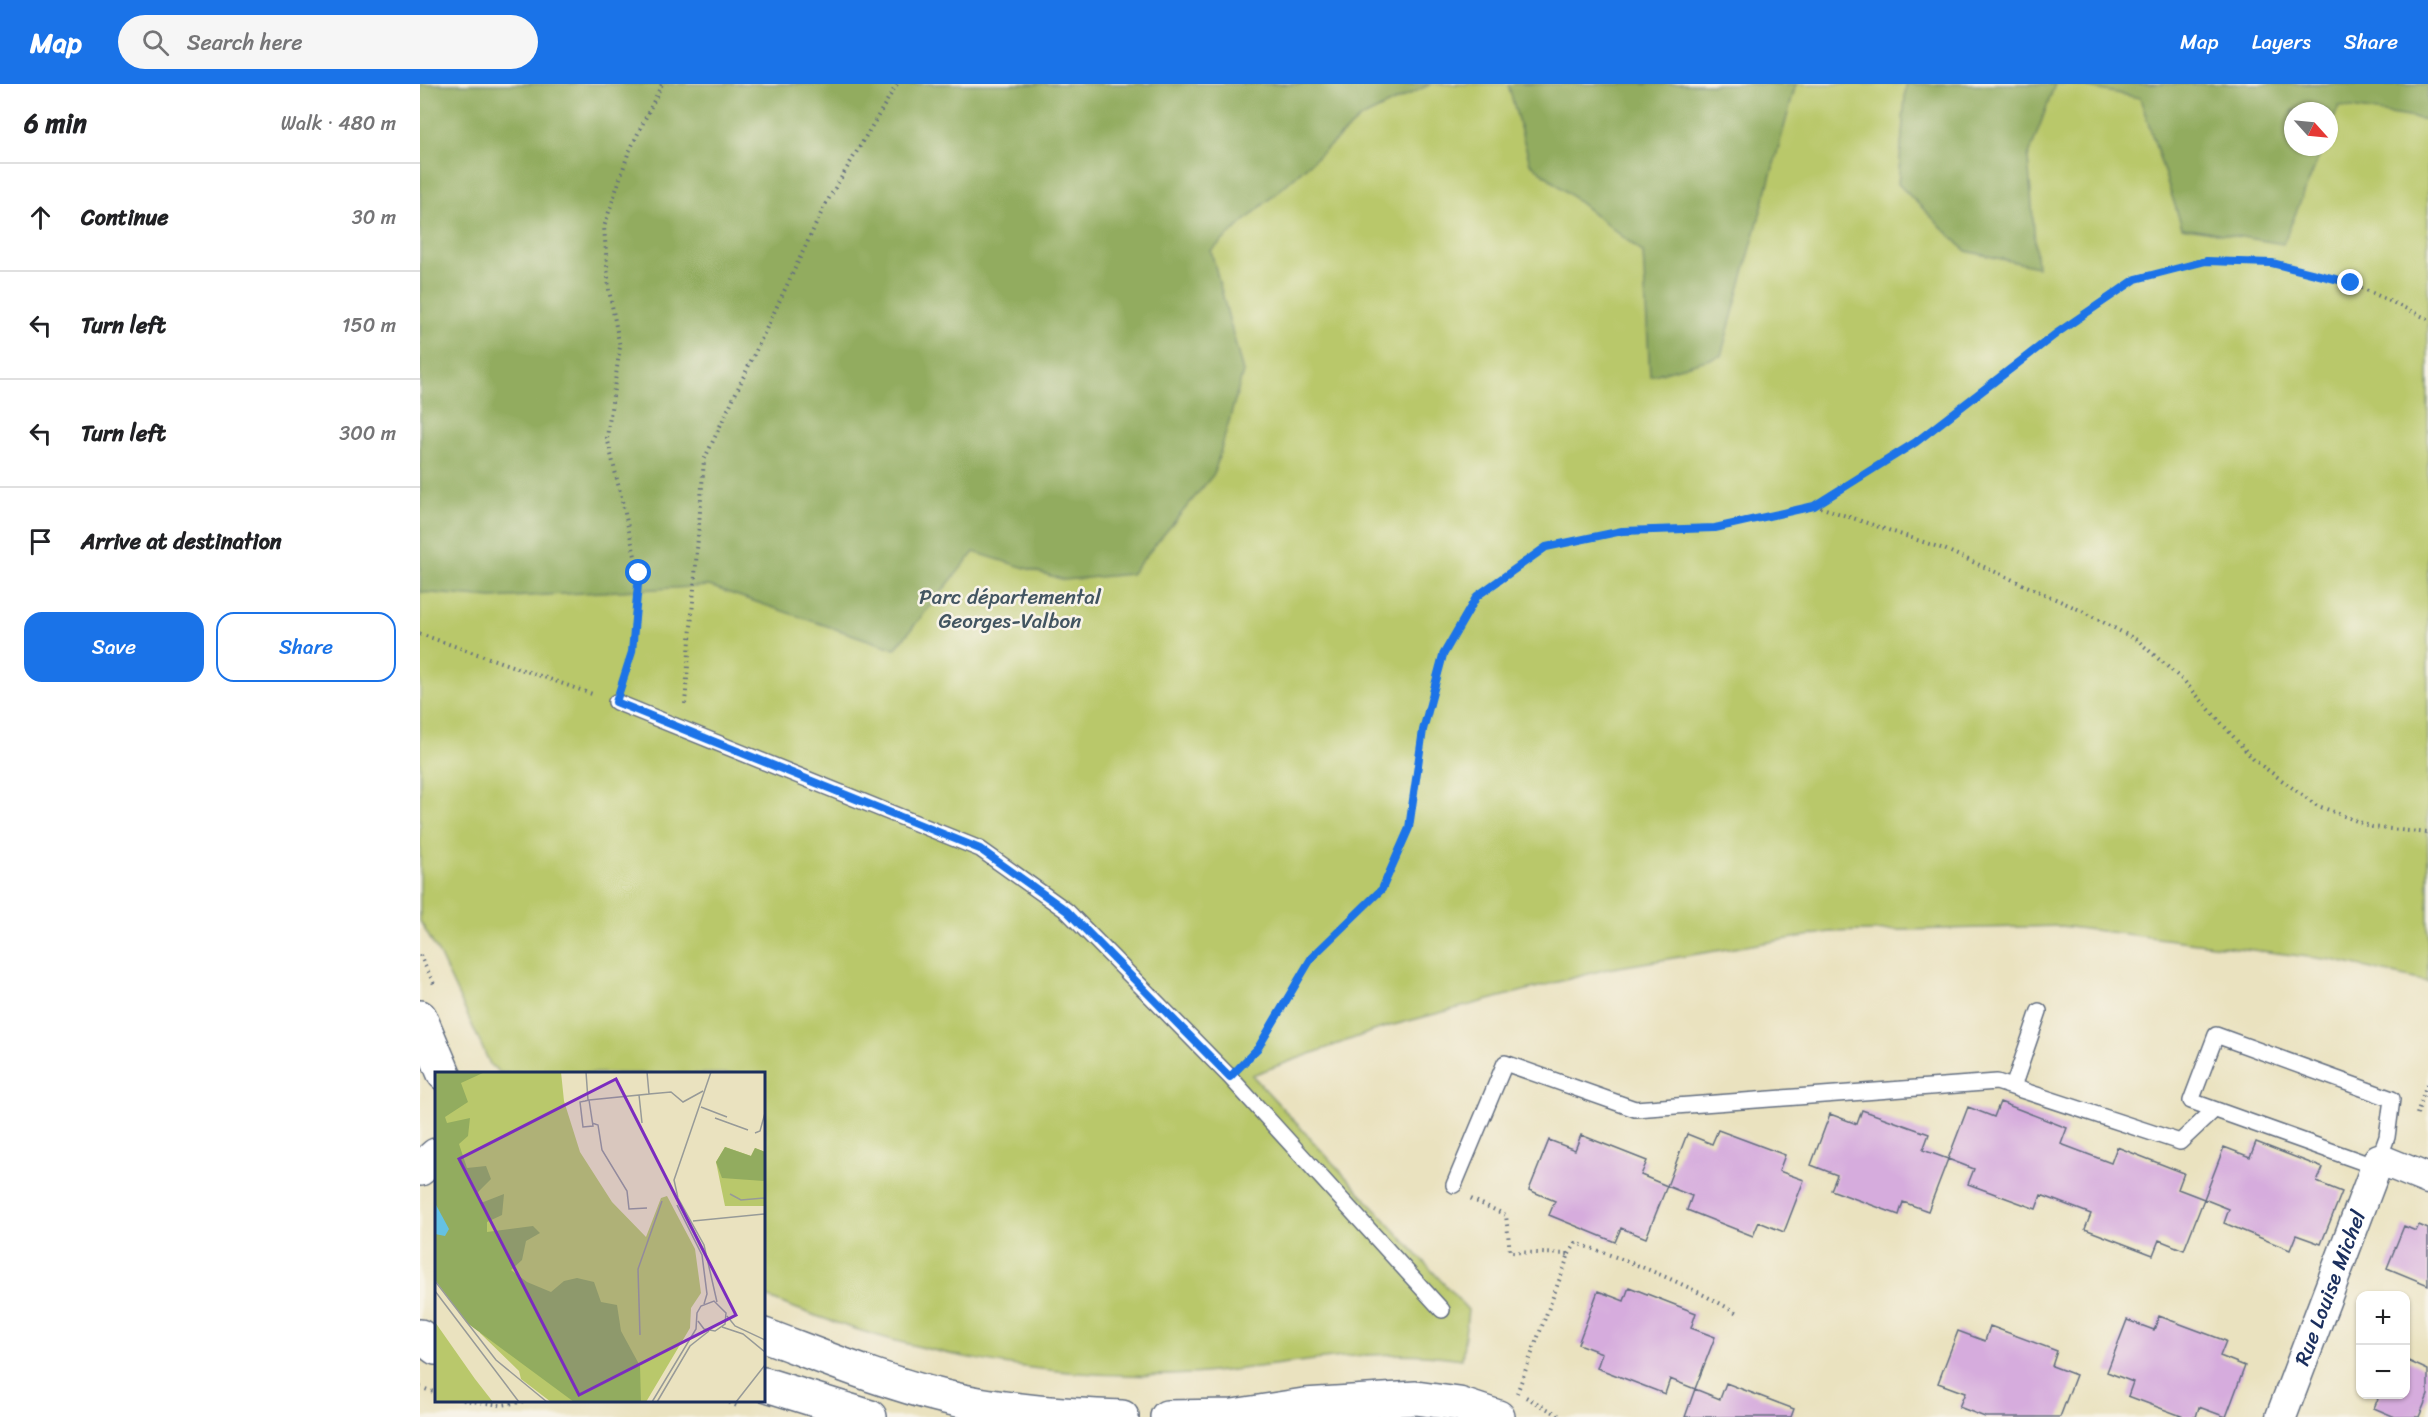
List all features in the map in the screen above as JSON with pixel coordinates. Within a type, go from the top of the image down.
[{"type":"main road","points":[[420,1017],[443,1072]]},
{"type":"main road","points":[[420,1169],[435,1156]]},
{"type":"main road","points":[[765,1335],[865,1372],[945,1397],[1012,1409],[1122,1417]]},
{"type":"main road","points":[[420,1336],[435,1347]]},
{"type":"main road","points":[[420,1357],[435,1353]]},
{"type":"main road","points":[[765,1384],[870,1417]]},
{"type":"main road","points":[[1167,1417],[1233,1416],[1304,1405],[1416,1398],[1459,1404],[1507,1399]]},
{"type":"street","points":[[2377,1163],[2428,1179]]},
{"type":"street","name":"Rue Louise Michel","points":[[2281,1417],[2377,1163]]},
{"type":"lane","points":[[616,702],[980,849],[1067,911],[1230,1077],[1442,1310]]},
{"type":"lane","points":[[2013,1087],[2039,1011]]},
{"type":"lane","points":[[2216,1035],[2392,1099],[2387,1137],[2377,1163],[2191,1101],[2216,1035]]},
{"type":"lane","points":[[1454,1185],[1505,1063],[1635,1109],[1998,1082],[2180,1142],[2214,1110]]},
{"type":"path","points":[[420,634],[616,702],[632,652],[639,573],[607,437],[620,347],[609,290],[604,227],[628,153],[662,84]]},
{"type":"path","points":[[683,729],[704,460],[825,205],[897,84]]},
{"type":"path","points":[[1230,1077],[1258,1048],[1312,957],[1382,889],[1409,828],[1423,730],[1443,655],[1477,596],[1546,547],[1622,531],[1715,528],[1814,506],[1916,442],[2057,333],[2136,279],[2206,261],[2272,263],[2351,283],[2428,319]]},
{"type":"path","points":[[1814,506],[1944,549],[2080,610],[2137,640],[2185,682],[2254,760],[2316,805],[2372,827],[2428,832]]},
{"type":"path","points":[[1454,1185],[1455,1191],[1506,1215],[1510,1252],[1569,1254]]},
{"type":"path","points":[[1562,1417],[1507,1399],[1569,1254],[1576,1243],[1643,1265],[1699,1291],[1737,1313]]},
{"type":"path","points":[[420,1387],[435,1393]]},
{"type":"path","points":[[472,1402],[501,1405],[524,1402]]},
{"type":"green space","name":"Parc départemental Georges-Valbon","points":[[420,84],[2428,84],[2428,982],[2332,960],[2061,926],[1830,932],[1607,969],[1382,1028],[1252,1075],[1468,1310],[1462,1359],[1394,1354],[1190,1374],[1082,1373],[1027,1368],[973,1359],[866,1332],[765,1296],[765,1072],[499,1072],[490,1064],[440,956],[420,921]]},
{"type":"green space","points":[[420,84],[1431,84],[1361,118],[1211,251],[1243,372],[1214,474],[1131,574],[1064,580],[974,552],[895,649],[709,586],[492,598],[420,592]]},
{"type":"green space","points":[[1508,84],[1796,84],[1721,356],[1650,376],[1643,253],[1530,163]]},
{"type":"green space","points":[[1906,84],[2055,84],[2028,158],[2037,267],[1966,251],[1898,184]]},
{"type":"green space","points":[[2070,84],[2428,84],[2428,120],[2339,106],[2338,108],[2338,102],[2284,102],[2284,156],[2319,156],[2283,244],[2182,227],[2140,98]]},
{"type":"building","points":[[2000,1102],[2067,1128],[2061,1144],[2111,1163],[2117,1147],[2184,1173],[2178,1189],[2204,1199],[2184,1250],[2159,1240],[2153,1255],[2085,1229],[2091,1214],[2041,1195],[2036,1209],[1968,1184],[1974,1169],[1948,1159],[1968,1107],[1994,1117]]},
{"type":"building","points":[[1862,1110],[1929,1134],[1923,1150],[1948,1159],[1928,1211],[1903,1202],[1899,1215],[1831,1190],[1837,1175],[1811,1165],[1830,1114],[1857,1124]]},
{"type":"building","points":[[1718,1130],[1785,1155],[1779,1171],[1804,1180],[1784,1232],[1759,1222],[1753,1236],[1687,1210],[1692,1196],[1667,1186],[1687,1134],[1712,1144]]},
{"type":"building","points":[[1581,1135],[1647,1161],[1641,1175],[1667,1186],[1646,1238],[1621,1228],[1615,1242],[1549,1215],[1555,1201],[1529,1190],[1549,1140],[1575,1150]]},
{"type":"building","points":[[2256,1142],[2323,1168],[2317,1182],[2342,1192],[2321,1244],[2296,1235],[2290,1250],[2224,1223],[2229,1209],[2204,1199],[2224,1147],[2250,1157]]},
{"type":"building","points":[[2419,1225],[2428,1229],[2428,1285],[2387,1268],[2404,1226],[2416,1231]]},
{"type":"building","points":[[1629,1287],[1696,1313],[1691,1328],[1715,1337],[1695,1389],[1670,1379],[1665,1394],[1597,1368],[1602,1353],[1578,1344],[1598,1291],[1624,1301]]},
{"type":"building","points":[[2159,1316],[2226,1341],[2220,1356],[2245,1366],[2226,1417],[2199,1407],[2196,1417],[2184,1417],[2128,1396],[2133,1382],[2107,1372],[2127,1320],[2154,1330]]},
{"type":"building","points":[[1990,1326],[2057,1351],[2052,1366],[2076,1375],[2060,1417],[1985,1417],[1959,1407],[1965,1393],[1938,1383],[1958,1331],[1985,1341]]},
{"type":"building","points":[[2410,1362],[2428,1370],[2428,1395],[2419,1417],[2395,1417],[2374,1408],[2378,1399],[2410,1399]]},
{"type":"building","points":[[1726,1383],[1794,1409],[1791,1417],[1685,1417],[1695,1389],[1720,1399]]},
{"type":"route","points":[[639,573],[632,652],[616,702],[980,849],[1067,911],[1230,1077],[1258,1048],[1312,957],[1382,889],[1409,828],[1423,730],[1443,655],[1477,596],[1546,547],[1622,531],[1715,528],[1814,506],[1916,442],[2057,333],[2136,279],[2206,261],[2272,263],[2351,283]]}]
